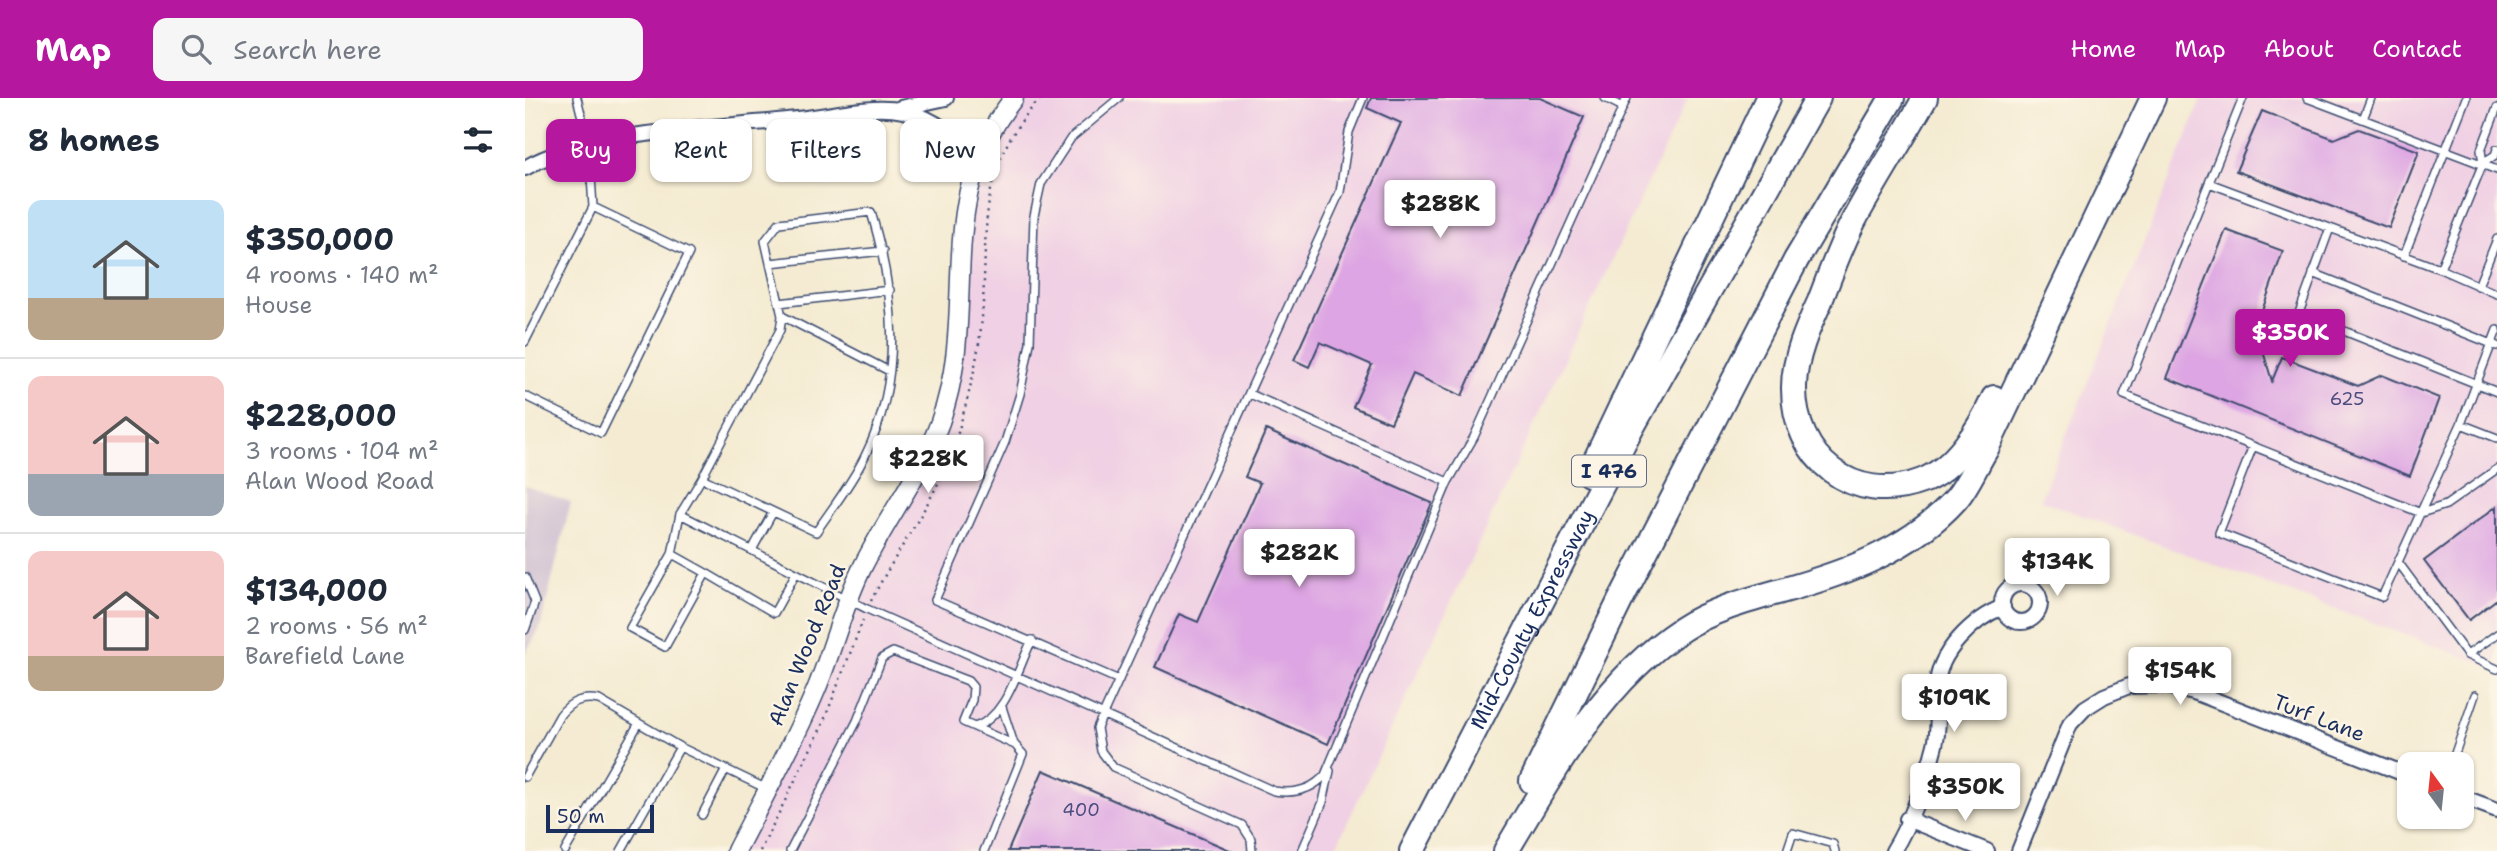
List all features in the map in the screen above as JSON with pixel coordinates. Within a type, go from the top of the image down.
[{"type":"highway","points":[[1411,851],[1768,98]]},
{"type":"highway","name":"Mid-County Expressway","points":[[1411,851],[1632,427],[1818,98]]},
{"type":"highway","name":"I 476","points":[[1498,851],[1620,601],[1795,260],[1892,98]]},
{"type":"highway","points":[[1925,98],[1852,224],[1804,338],[1793,384],[1795,418],[1813,454],[1839,478],[1880,490],[1924,481],[1958,456],[1981,422],[2138,98]]},
{"type":"highway","points":[[1507,851],[1581,729],[1639,666],[1683,628],[1742,602],[1841,575],[1888,552],[1927,527],[1958,497],[1986,449],[2153,98]]},
{"type":"street","points":[[636,139],[893,109],[946,98]]},
{"type":"street","name":"Alan Wood Road","points":[[999,119],[1014,98]]},
{"type":"street","points":[[893,109],[922,119]]},
{"type":"street","points":[[526,166],[546,157]]},
{"type":"street","name":"Alan Wood Road","points":[[736,851],[816,691],[848,598],[865,563],[915,480],[941,420],[958,330],[961,230],[970,182]]},
{"type":"street","points":[[1893,851],[1935,746],[1940,713],[1937,685],[1939,670],[1948,653],[1967,631],[2003,607]]},
{"type":"street","name":"Turf Lane","points":[[2019,851],[2070,724],[2104,695],[2129,686],[2161,685],[2194,692],[2397,771]]},
{"type":"street","points":[[2475,802],[2497,810]]},
{"type":"street","points":[[1907,819],[1987,851]]},
{"type":"lane","points":[[577,98],[582,119]]},
{"type":"lane","points":[[1119,98],[1071,138],[1041,184],[1034,216],[1030,342],[1021,387],[1005,442],[935,600],[1119,680]]},
{"type":"lane","points":[[1252,851],[1251,839],[1242,825],[1113,767],[1104,757],[1098,741],[1097,727],[1250,394],[1339,192],[1349,132],[1363,98]]},
{"type":"lane","points":[[1605,98],[1623,107]]},
{"type":"lane","points":[[680,514],[848,598],[1274,791],[1311,787],[1325,775],[1332,760],[1448,482],[1474,437],[1626,98]]},
{"type":"lane","points":[[2243,98],[2124,395],[2421,513],[2446,505],[2497,469]]},
{"type":"lane","points":[[2307,98],[2497,170]]},
{"type":"lane","points":[[2363,119],[2371,98]]},
{"type":"lane","points":[[2404,256],[2466,98]]},
{"type":"lane","points":[[2483,163],[2481,150],[2497,108]]},
{"type":"lane","points":[[2440,269],[2483,163],[2497,149]]},
{"type":"lane","points":[[525,342],[593,207],[591,182]]},
{"type":"lane","points":[[2209,183],[2440,269],[2497,294]]},
{"type":"lane","points":[[525,396],[601,433],[689,253],[593,207]]},
{"type":"lane","points":[[702,478],[816,532],[867,453],[881,418],[894,323],[883,251],[871,212],[779,223],[765,241],[782,316],[780,330],[702,478],[680,514],[672,554],[630,628],[665,646],[706,573]]},
{"type":"lane","points":[[2330,228],[2299,313],[2497,392]]},
{"type":"lane","points":[[2478,286],[2497,239]]},
{"type":"lane","points":[[770,263],[883,251]]},
{"type":"lane","points":[[2313,273],[2494,345]]},
{"type":"lane","points":[[779,303],[890,290]]},
{"type":"lane","points":[[782,316],[889,371]]},
{"type":"lane","points":[[2253,446],[2219,533],[2382,597],[2461,424],[2494,345],[2497,330]]},
{"type":"lane","points":[[1250,394],[1448,482]]},
{"type":"lane","points":[[2461,424],[2497,438]]},
{"type":"lane","points":[[752,550],[773,512]]},
{"type":"lane","points":[[672,554],[774,613],[796,573]]},
{"type":"lane","points":[[2398,562],[2467,655],[2497,669]]},
{"type":"lane","points":[[525,577],[535,602],[525,630]]},
{"type":"lane","points":[[2467,655],[2497,634]]},
{"type":"lane","points":[[975,727],[985,723],[1002,707],[1031,640]]},
{"type":"lane","points":[[790,851],[887,654],[902,654],[968,681],[973,694],[963,722],[1015,745]]},
{"type":"lane","points":[[2455,752],[2475,695]]},
{"type":"lane","points":[[525,777],[560,715],[577,700],[599,700],[680,747],[767,790]]},
{"type":"lane","points":[[984,851],[1023,761],[1023,754],[1015,745],[1002,707]]},
{"type":"lane","points":[[565,851],[639,723]]},
{"type":"lane","points":[[621,851],[680,747]]},
{"type":"lane","points":[[1302,851],[1326,792],[1332,760]]},
{"type":"lane","points":[[702,815],[726,769]]},
{"type":"lane","points":[[1787,851],[1793,833],[1833,844],[1835,851]]},
{"type":"shaded area","points":[[1014,98],[1688,98],[1334,851],[736,851],[848,599],[941,420],[967,190],[971,182],[1000,182],[1000,125]]},
{"type":"shaded area","points":[[2202,98],[2497,98],[2497,669],[2040,500]]},
{"type":"shaded area","points":[[525,486],[571,502],[540,628],[525,654]]},
{"type":"building","points":[[1371,98],[1540,98],[1584,117],[1462,396],[1413,374],[1391,423],[1353,407],[1372,365],[1320,342],[1309,367],[1294,360],[1401,123],[1367,108]]},
{"type":"building","points":[[2262,111],[2334,139],[2359,129],[2419,151],[2389,228],[2236,171]]},
{"type":"building","points":[[2226,230],[2283,251],[2256,328],[2272,381],[2282,357],[2358,386],[2382,375],[2439,398],[2410,476],[2167,378]]},
{"type":"building","points":[[1266,430],[1432,503],[1328,744],[1155,667],[1179,614],[1198,622],[1260,483],[1245,477]]},
{"type":"building","points":[[2497,506],[2497,599],[2469,620],[2424,561]]},
{"type":"building","points":[[1043,770],[1232,851],[1008,851]]}]
